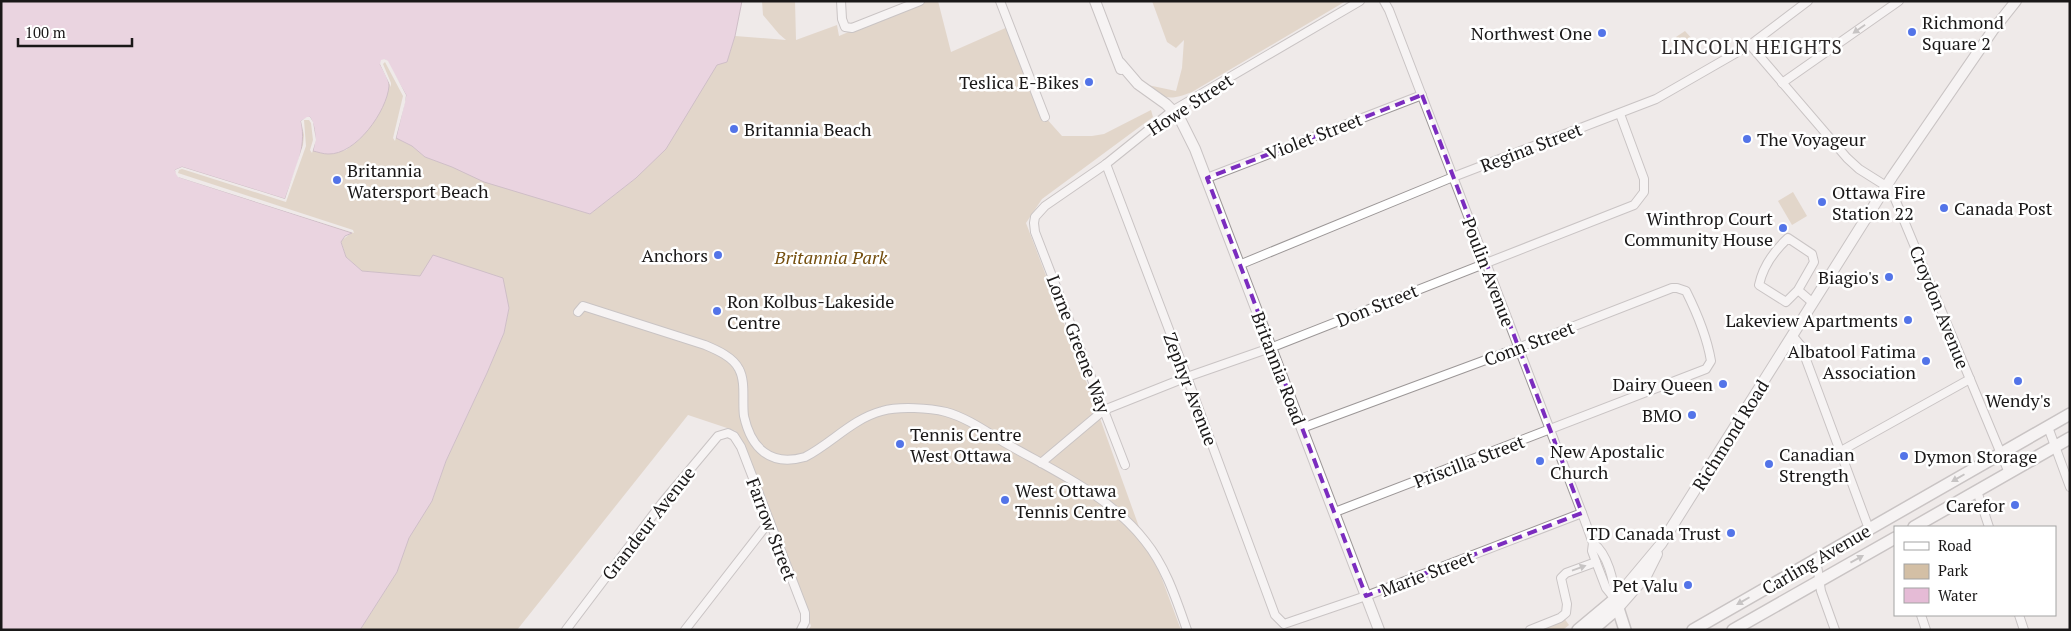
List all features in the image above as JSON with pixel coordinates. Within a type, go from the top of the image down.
[{"type":"main road","name":"Britannia Road","points":[[1095,1],[1120,63],[1138,84],[1166,104],[1179,117],[1207,178],[1270,348],[1335,512],[1379,630]]},
{"type":"main road","name":"Richmond Road","points":[[1592,630],[1616,603],[1646,576],[1661,544],[1886,186],[1993,30],[2016,1]]},
{"type":"main road","name":"Carling Avenue","points":[[1693,630],[2070,414]]},
{"type":"main road","points":[[1916,526],[2070,438]]},
{"type":"main road","name":"Carling Avenue","points":[[1737,629],[1819,580],[1894,539]]},
{"type":"main road","name":"Richmond Road","points":[[1578,630],[1616,603]]},
{"type":"main road","name":"Poulin Avenue","points":[[1616,603],[1625,630]]},
{"type":"street","points":[[840,1],[845,27],[852,28],[920,1]]},
{"type":"street","points":[[1000,1],[1046,117]]},
{"type":"street","name":"Howe Street","points":[[1034,223],[1036,217],[1045,206],[1106,164],[1172,112],[1360,1]]},
{"type":"street","name":"Poulin Avenue","points":[[1384,1],[1454,177],[1582,513],[1593,544],[1592,551],[1606,588],[1616,603]]},
{"type":"street","name":"Regina Street","points":[[1239,265],[1454,177],[1656,99],[1750,46],[1808,1]]},
{"type":"street","points":[[1782,83],[1899,1]]},
{"type":"street","name":"Croydon Avenue","points":[[1750,46],[1847,158],[1859,169],[1886,186],[1895,199],[2009,473]]},
{"type":"street","name":"Violet Street","points":[[1207,178],[1422,95]]},
{"type":"street","name":"Don Street","points":[[1041,463],[1104,410],[1187,377],[1270,348],[1634,205],[1644,192],[1644,178],[1620,114]]},
{"type":"street","name":"Zephyr Avenue","points":[[1106,164],[1275,615]]},
{"type":"street","name":"Lorne Greene Way","points":[[1034,223],[1035,232],[1125,464]]},
{"type":"street","points":[[1788,238],[1812,254],[1814,262],[1798,290],[1786,302],[1759,285],[1762,272],[1777,248],[1788,238]]},
{"type":"street","name":"Conn Street","points":[[1302,428],[1678,288],[1686,291],[1694,308],[1710,350],[1711,361]]},
{"type":"street","points":[[1798,290],[1813,303]]},
{"type":"street","points":[[578,312],[583,306],[705,345],[719,351],[734,362],[740,370],[744,416],[752,441],[762,453],[773,457],[796,459],[805,457],[857,421],[883,411],[913,409],[946,412],[971,424],[1041,463],[1106,503],[1135,529],[1152,549],[1164,569],[1187,630]]},
{"type":"street","points":[[1792,335],[1801,346],[1869,529]]},
{"type":"street","name":"Priscilla Street","points":[[1335,512],[1706,369],[1711,361]]},
{"type":"street","points":[[1839,452],[1970,379]]},
{"type":"street","points":[[2048,427],[2070,487]]},
{"type":"street","name":"Grandeur Avenue","points":[[566,630],[662,503],[718,436],[728,433],[737,440]]},
{"type":"street","name":"Farrow Street","points":[[737,440],[806,617],[801,630]]},
{"type":"street","points":[[1977,491],[1989,526]]},
{"type":"street","name":"Marie Street","points":[[1275,615],[1284,624],[1366,596],[1582,513]]},
{"type":"street","points":[[685,630],[769,522]]},
{"type":"street","name":"Poulin Avenue","points":[[1593,544],[1600,548],[1614,582],[1616,603]]},
{"type":"street","points":[[1816,559],[1819,580],[1835,630]]},
{"type":"street","points":[[1530,630],[1564,615],[1568,609],[1561,578],[1566,573],[1596,562]]},
{"type":"street","points":[[1921,616],[1926,630]]},
{"type":"street","points":[[2019,616],[2024,630]]},
{"type":"highlighted area","points":[[1422,95],[1582,513],[1366,596],[1207,178]]},
{"type":"green space","name":"Britannia Park","points":[[762,1],[795,1],[796,40],[837,25],[839,36],[921,1],[938,1],[951,52],[1010,26],[1045,117],[1062,136],[1104,134],[1151,110],[1153,117],[1042,199],[1026,223],[1097,410],[1148,552],[1159,571],[1181,630],[808,630],[811,626],[809,620],[767,517],[736,431],[688,415],[517,630],[360,630],[397,572],[408,538],[432,501],[446,461],[504,333],[509,308],[420,276],[362,271],[346,257],[341,241],[351,233],[176,174],[178,168],[310,117],[329,154],[346,150],[360,139],[380,64],[385,59],[406,95],[396,138],[412,146],[425,157],[518,191],[590,214],[636,178],[665,149],[717,64],[727,62],[735,36],[786,40],[763,15]]},
{"type":"green space","points":[[1152,1],[1346,1],[1192,92],[1171,98],[1161,95],[1143,84],[1176,91],[1182,68],[1184,40],[1176,48],[1167,42]]},
{"type":"green space","points":[[1685,31],[1694,41],[1685,49],[1676,37]]},
{"type":"green space","points":[[1793,192],[1807,216],[1792,225],[1778,201]]},
{"type":"green space","points":[[1564,618],[1569,625],[1563,630],[1538,630]]},
{"type":"water","points":[[1,1],[742,1],[735,36],[727,62],[717,65],[666,149],[636,178],[590,214],[484,182],[425,157],[412,146],[396,138],[406,95],[385,59],[380,64],[389,83],[387,96],[376,119],[359,140],[339,152],[328,154],[313,151],[315,134],[312,121],[310,117],[301,121],[301,151],[285,199],[182,167],[175,170],[179,177],[352,233],[345,236],[341,242],[346,257],[362,271],[420,276],[433,255],[503,278],[509,308],[504,333],[446,461],[432,501],[409,538],[397,572],[360,630],[1,630]]},
{"type":"pier","points":[[385,59],[388,61],[406,95],[395,141],[393,138],[403,96],[385,62],[383,64],[391,87],[380,64],[381,60]]},
{"type":"pier","points":[[310,117],[313,122],[316,140],[312,153],[310,150],[313,140],[311,123],[309,120],[304,120],[306,146],[286,202],[182,169],[178,173],[353,230],[354,233],[178,177],[176,174],[175,170],[182,167],[285,199],[303,145],[304,135],[301,121]]},
{"type":"place","name":"Richmond Square 2","points":[[1912,32]]},
{"type":"place","name":"Northwest One","points":[[1602,33]]},
{"type":"place","name":"Teslica E-Bikes","points":[[1089,82]]},
{"type":"place","name":"Britannia Beach","points":[[734,129]]},
{"type":"place","name":"The Voyageur","points":[[1747,139]]},
{"type":"place","name":"Britannia Watersport Beach","points":[[337,180]]},
{"type":"place","name":"Ottawa Fire Station 22","points":[[1822,202]]},
{"type":"place","name":"Canada Post","points":[[1944,208]]},
{"type":"place","name":"Winthrop Court Community House","points":[[1783,228]]},
{"type":"place","name":"Anchors","points":[[718,255]]},
{"type":"place","name":"Biagio's","points":[[1889,277]]},
{"type":"place","name":"Ron Kolbus-Lakeside Centre","points":[[717,311]]},
{"type":"place","name":"Lakeview Apartments","points":[[1908,320]]},
{"type":"place","name":"Albatool Fatima Association","points":[[1926,361]]},
{"type":"place","name":"Wendy's","points":[[2018,381]]},
{"type":"place","name":"Dairy Queen","points":[[1723,384]]},
{"type":"place","name":"BMO","points":[[1692,415]]},
{"type":"place","name":"Tennis Centre West Ottawa","points":[[900,444]]},
{"type":"place","name":"Dymon Storage","points":[[1904,456]]},
{"type":"place","name":"New Apostalic Church","points":[[1540,461]]},
{"type":"place","name":"Canadian Strength","points":[[1769,464]]},
{"type":"place","name":"West Ottawa Tennis Centre","points":[[1005,500]]},
{"type":"place","name":"Carefor","points":[[2015,505]]},
{"type":"place","name":"TD Canada Trust","points":[[1731,533]]},
{"type":"place","name":"Pet Valu","points":[[1688,585]]},
{"type":"district","name":"LINCOLN HEIGHTS","points":[[1752,46]]}]
